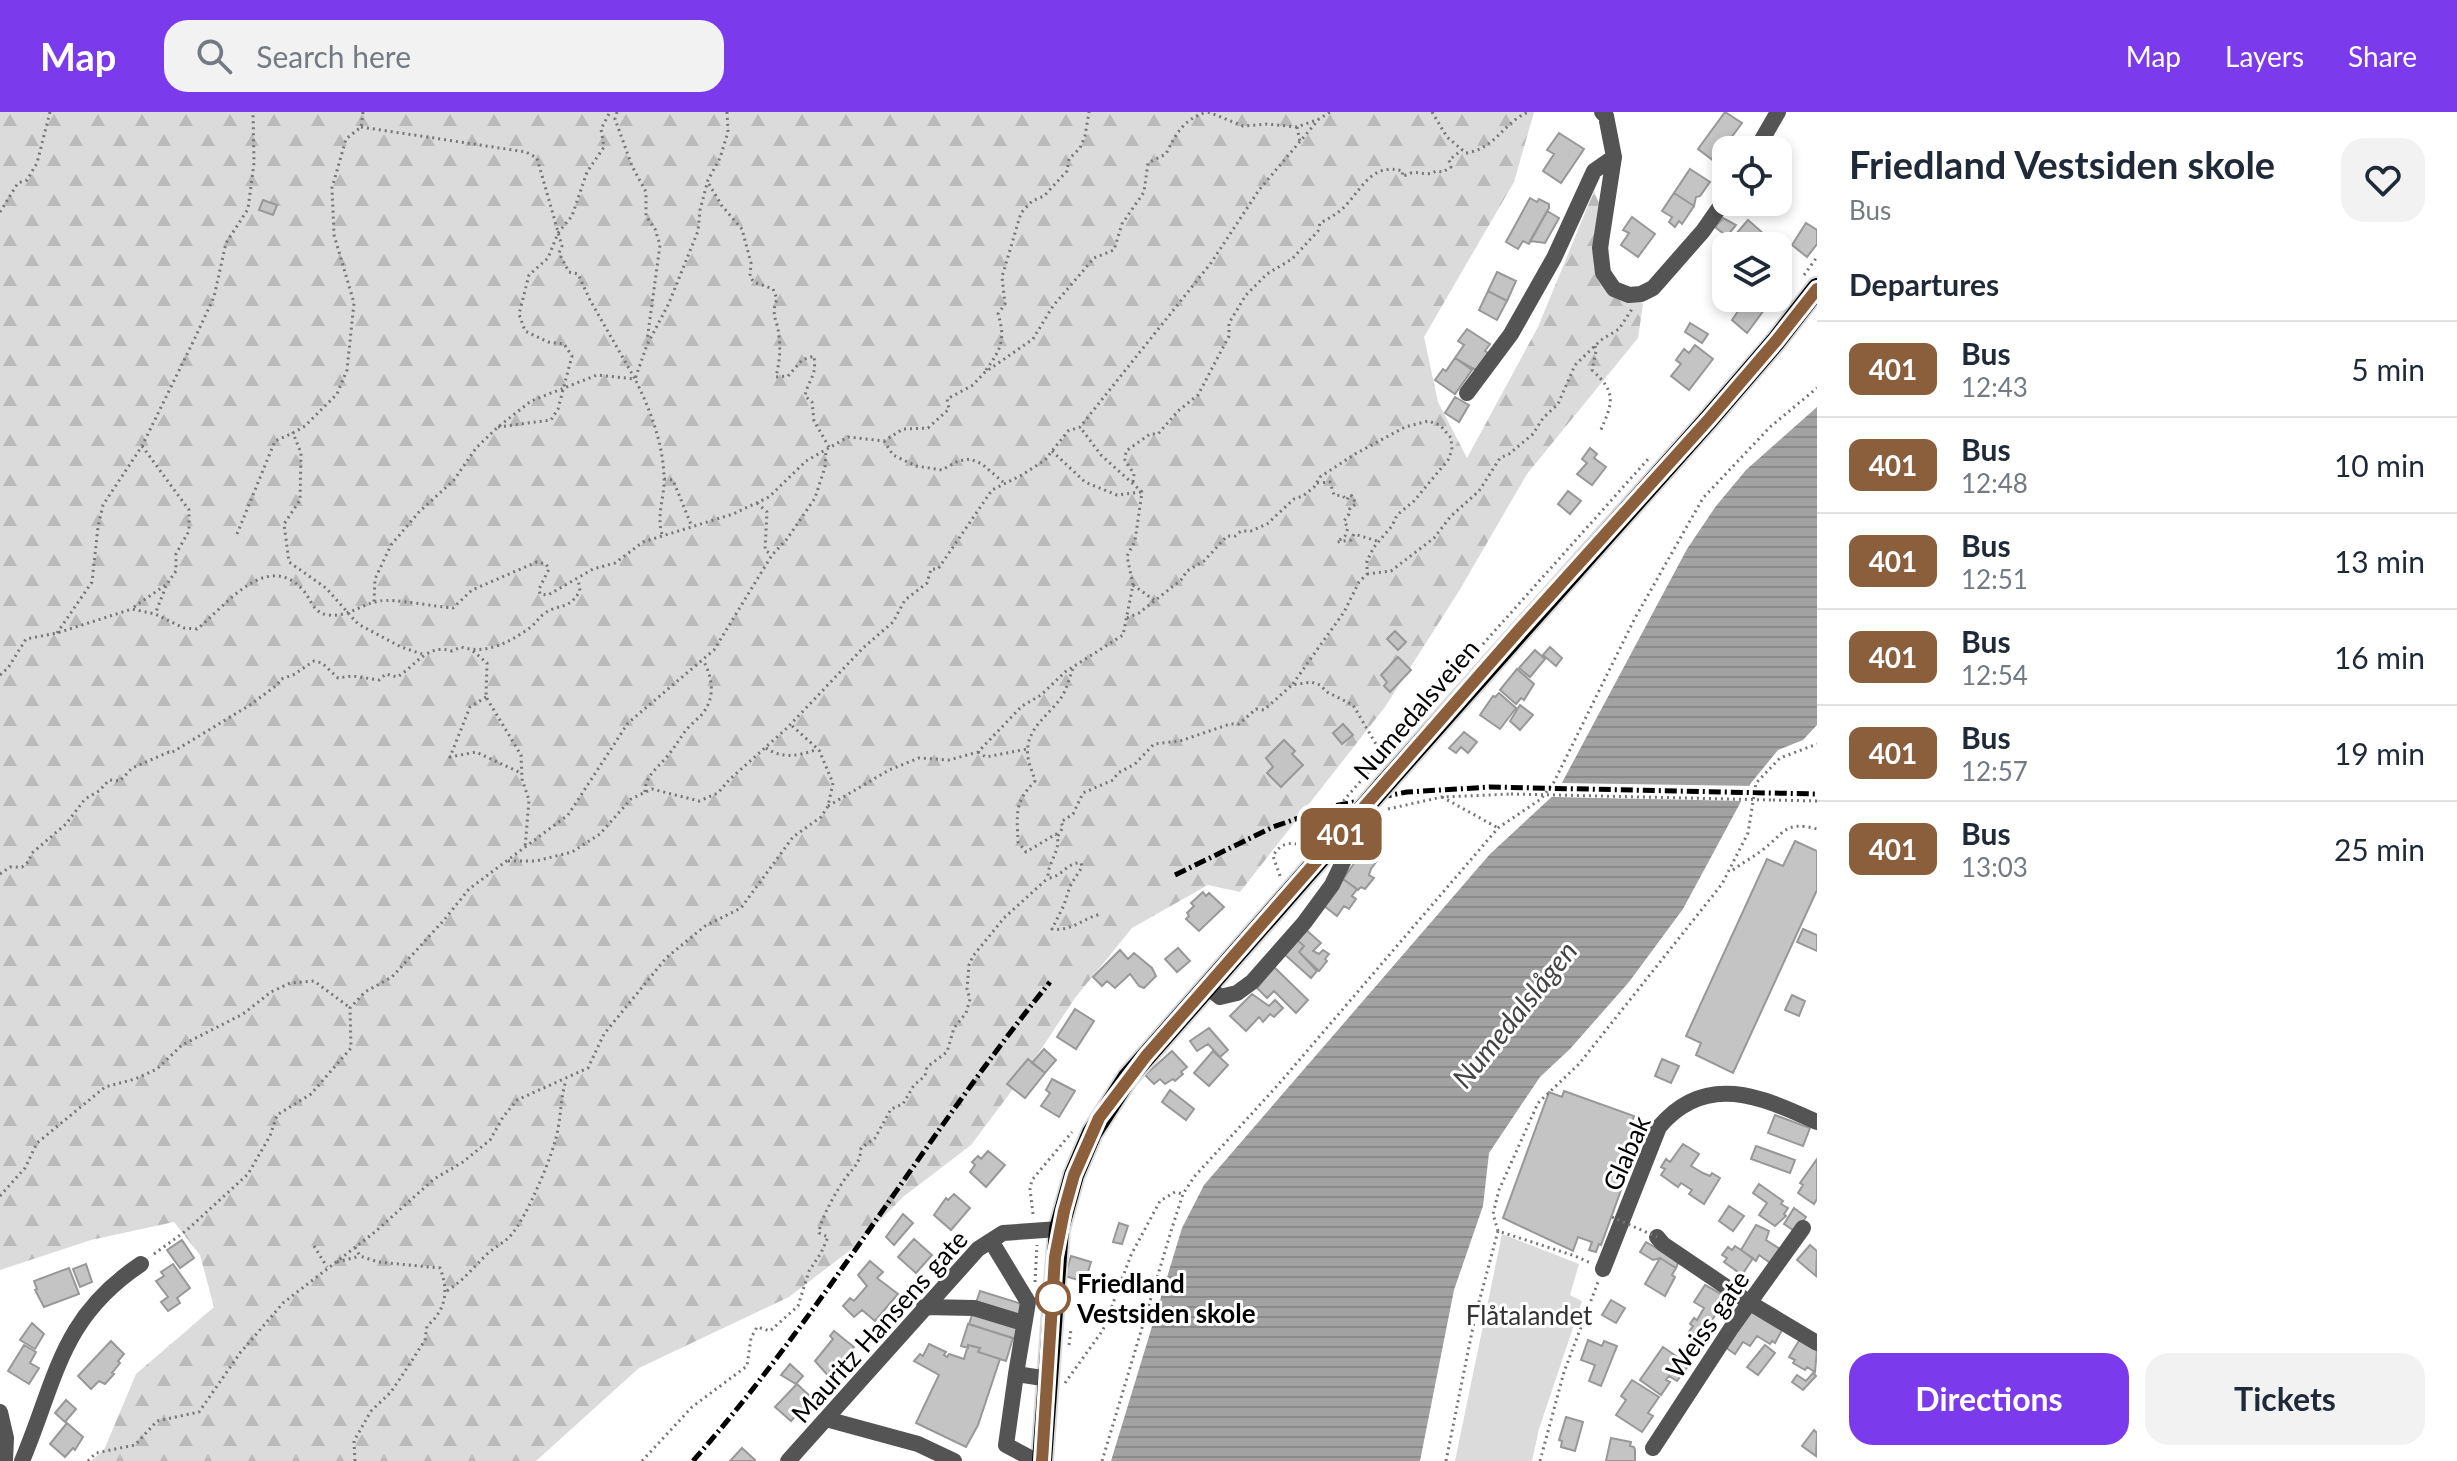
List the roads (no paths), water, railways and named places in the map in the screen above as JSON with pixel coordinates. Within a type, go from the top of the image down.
[{"type":"main road","name":"Numedalsveien","points":[[1039,1461],[1056,1376],[1055,1257],[1059,1229],[1074,1175],[1099,1118],[1128,1077],[1776,341],[1807,287]]},
{"type":"street","points":[[1602,112],[1606,116],[1614,157],[1600,248],[1603,273],[1614,289],[1629,295],[1653,288],[1713,216]]},
{"type":"street","points":[[1764,136],[1778,112]]},
{"type":"street","points":[[1467,393],[1518,322],[1554,258],[1594,171],[1614,157]]},
{"type":"street","points":[[1208,987],[1220,997],[1237,993],[1252,982],[1323,898],[1344,860]]},
{"type":"street","name":"Glabak","points":[[1603,1269],[1659,1127],[1686,1102],[1712,1094],[1745,1094],[1817,1122]]},
{"type":"street","name":"Weiss gate","points":[[1653,1448],[1803,1228]]},
{"type":"street","name":"Mauritz Hansens gate","points":[[788,1461],[978,1249],[1003,1233],[1059,1229]]},
{"type":"street","points":[[1657,1237],[1750,1303],[1817,1343]]},
{"type":"street","points":[[991,1241],[1028,1302],[1006,1445],[1039,1461]]},
{"type":"street","points":[[22,1461],[61,1354],[83,1318],[119,1279],[141,1264]]},
{"type":"street","points":[[924,1307],[974,1308],[1020,1322],[1023,1326]]},
{"type":"street","points":[[1016,1374],[1056,1376]]},
{"type":"street","points":[[0,1412],[6,1438],[5,1461]]},
{"type":"street","points":[[826,1419],[918,1444],[954,1461]]},
{"type":"water","name":"Numedalslågen","points":[[1817,407],[1817,725],[1803,740],[1778,750],[1751,783],[1683,909],[1629,982],[1570,1049],[1540,1077],[1489,1153],[1483,1206],[1454,1290],[1420,1461],[1111,1461],[1182,1228],[1204,1185],[1490,854],[1557,792],[1687,549],[1716,506],[1746,470]]},
{"type":"railway","points":[[1175,875],[1273,827],[1333,806],[1407,792],[1490,787],[1817,794]]},
{"type":"railway","points":[[693,1461],[787,1345],[960,1101],[1050,982]]},
{"type":"place","name":"Friedland Vestsiden skole","points":[[1053,1298]]},
{"type":"park label","name":"Flåtalandet","points":[[1529,1315]]}]
